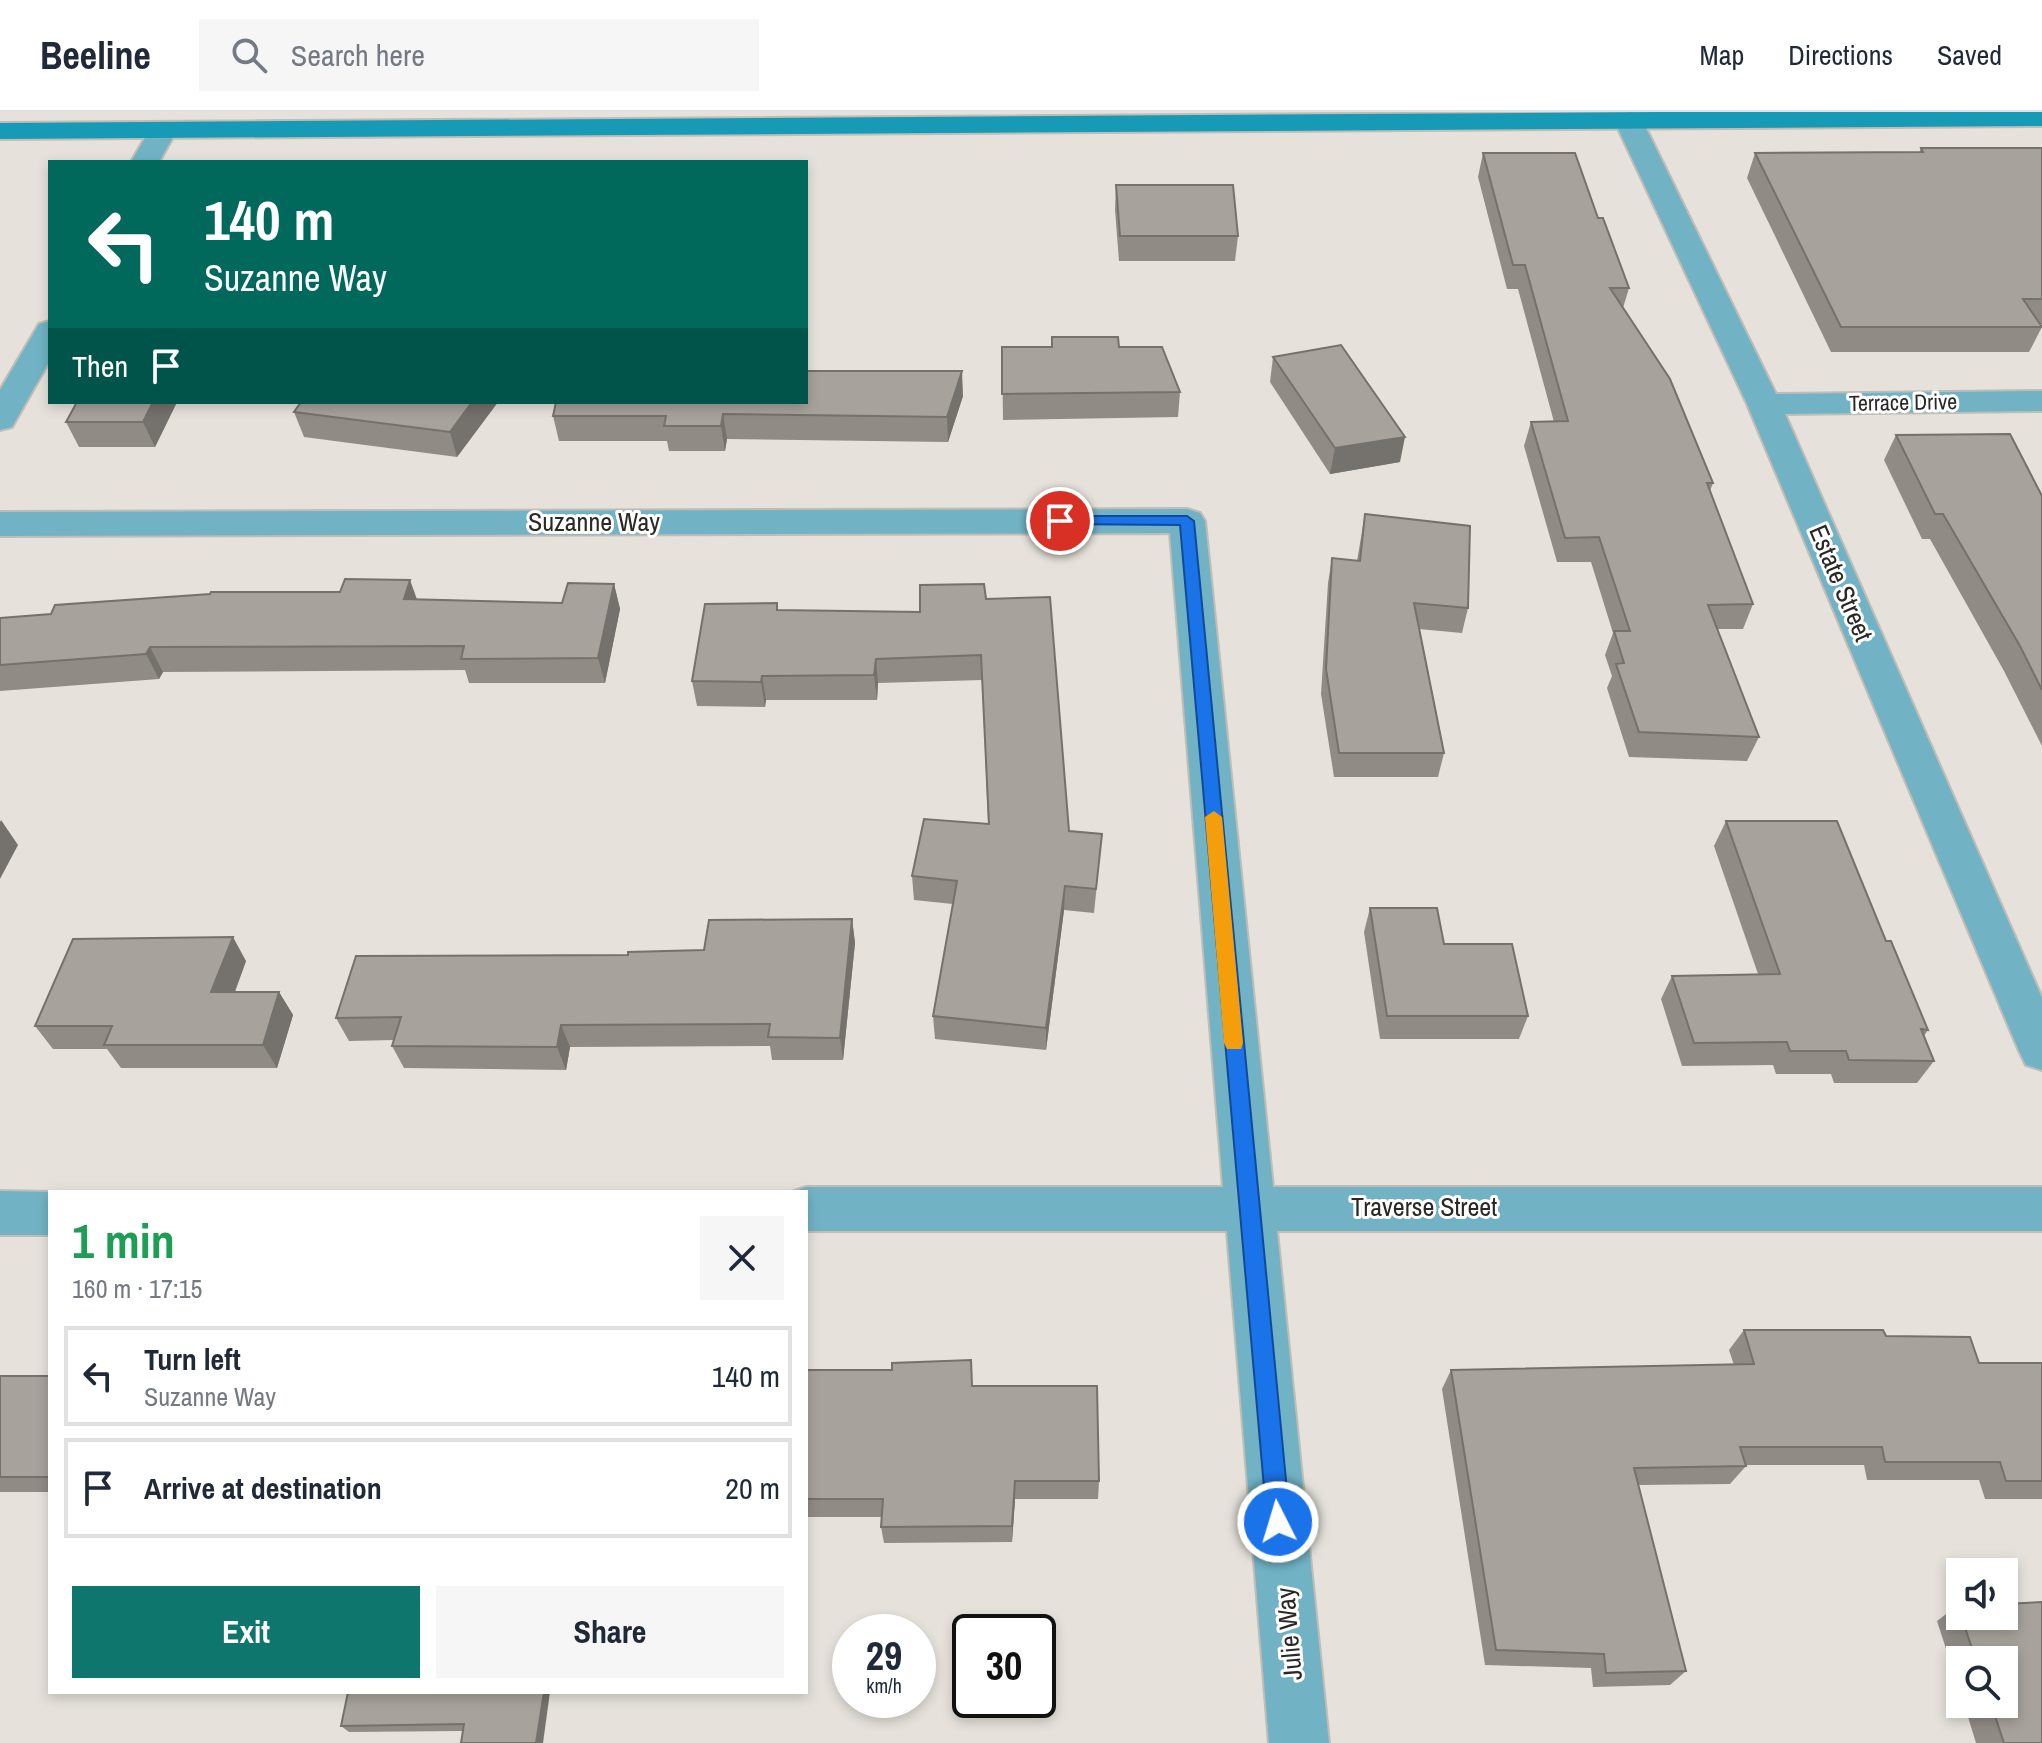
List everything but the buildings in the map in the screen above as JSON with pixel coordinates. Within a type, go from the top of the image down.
[{"type":"main road","points":[[0,131],[2042,118]]},
{"type":"street","name":"Estate Street","points":[[1628,120],[1764,404],[2042,1051]]},
{"type":"street","points":[[146,160],[163,130]]},
{"type":"street","points":[[0,420],[48,335]]},
{"type":"street","name":"Terrace Drive","points":[[1764,404],[2042,401]]},
{"type":"street","name":"Suzanne Way","points":[[0,524],[1187,521]]},
{"type":"street","name":"Julie Way","points":[[1187,521],[1299,1743]]},
{"type":"street","name":"Traverse Street","points":[[808,1209],[2042,1209]]},
{"type":"street","points":[[0,1213],[48,1213]]},
{"type":"slow traffic","points":[[1214,817],[1234,1043]]},
{"type":"route","points":[[1060,521],[1187,521],[1278,1522]]}]
